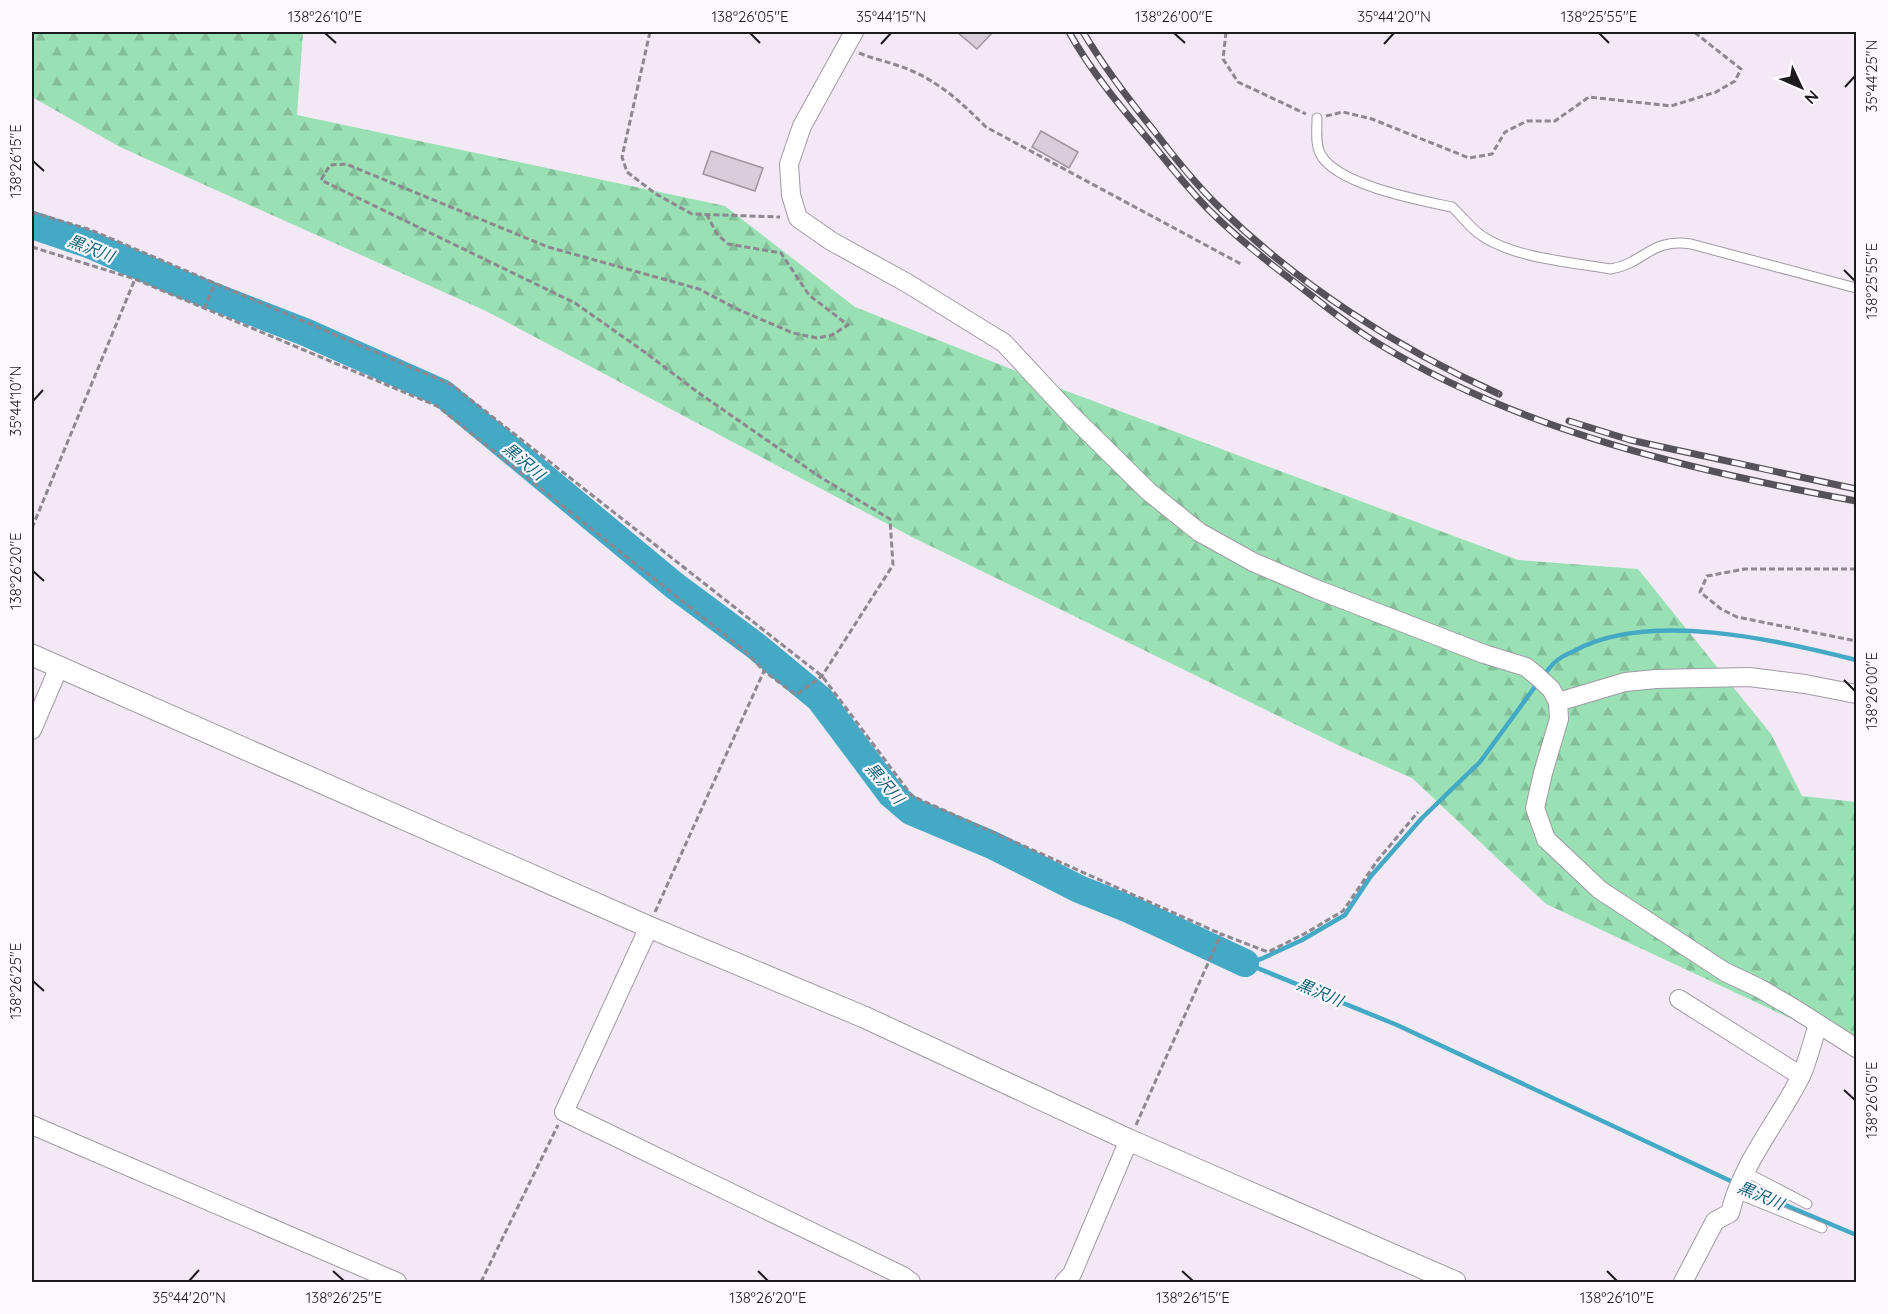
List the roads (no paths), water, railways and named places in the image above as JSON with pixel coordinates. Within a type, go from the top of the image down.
[{"type":"street","points":[[850,39],[802,126],[789,164],[791,195],[798,218],[831,241],[907,283],[1004,343],[1070,414],[1148,492],[1199,532],[1253,562],[1316,590],[1484,654],[1526,667],[1551,689],[1558,702],[1559,719],[1543,773],[1536,808],[1546,839],[1600,890],[1725,972],[1759,988],[1857,1048]]},
{"type":"street","points":[[32,656],[649,927],[864,1017],[1130,1140],[1455,1282]]},
{"type":"street","points":[[32,730],[59,667]]},
{"type":"street","points":[[1558,702],[1625,682],[1667,678],[1749,677],[1857,694]]},
{"type":"street","points":[[649,927],[564,1112],[903,1276],[911,1282]]},
{"type":"street","points":[[1679,999],[1801,1076]]},
{"type":"street","points":[[1683,1282],[1715,1221],[1730,1213],[1735,1192],[1744,1171],[1801,1076],[1818,1025]]},
{"type":"street","points":[[32,1125],[397,1282]]},
{"type":"street","points":[[1064,1282],[1072,1274],[1130,1140]]},
{"type":"lane","points":[[1317,118],[1319,153],[1337,171],[1362,184],[1421,201],[1452,207],[1477,233],[1509,251],[1611,269],[1626,266],[1660,245],[1676,242],[1857,288]]},
{"type":"lane","points":[[1744,1171],[1807,1204]]},
{"type":"lane","points":[[1735,1192],[1822,1228]]},
{"type":"waterway","name":"黒沢川","points":[[32,225],[88,244],[179,283],[305,332],[442,393],[675,586],[756,646],[820,699],[891,794],[911,811],[992,845],[1079,889],[1129,909],[1245,963]]},
{"type":"waterway","points":[[1543,677],[1554,663],[1569,653],[1604,639],[1638,632],[1714,633],[1789,644],[1856,660]]},
{"type":"waterway","points":[[1245,963],[1261,959],[1302,940],[1345,915],[1371,876],[1422,818],[1480,762],[1537,684]]},
{"type":"waterway","name":"黒沢川","points":[[1245,963],[1397,1025],[1735,1183]]},
{"type":"waterway","name":"黒沢川","points":[[1743,1187],[1854,1234]]},
{"type":"railway","points":[[1069,32],[1098,77],[1120,105],[1210,211],[1275,268],[1347,323],[1379,344],[1491,401],[1610,444],[1733,476],[1856,501]]},
{"type":"railway","points":[[1083,32],[1117,83],[1177,160],[1209,196],[1248,234],[1314,287],[1386,335],[1499,394]]},
{"type":"railway","points":[[1569,421],[1630,440],[1856,489]]}]
